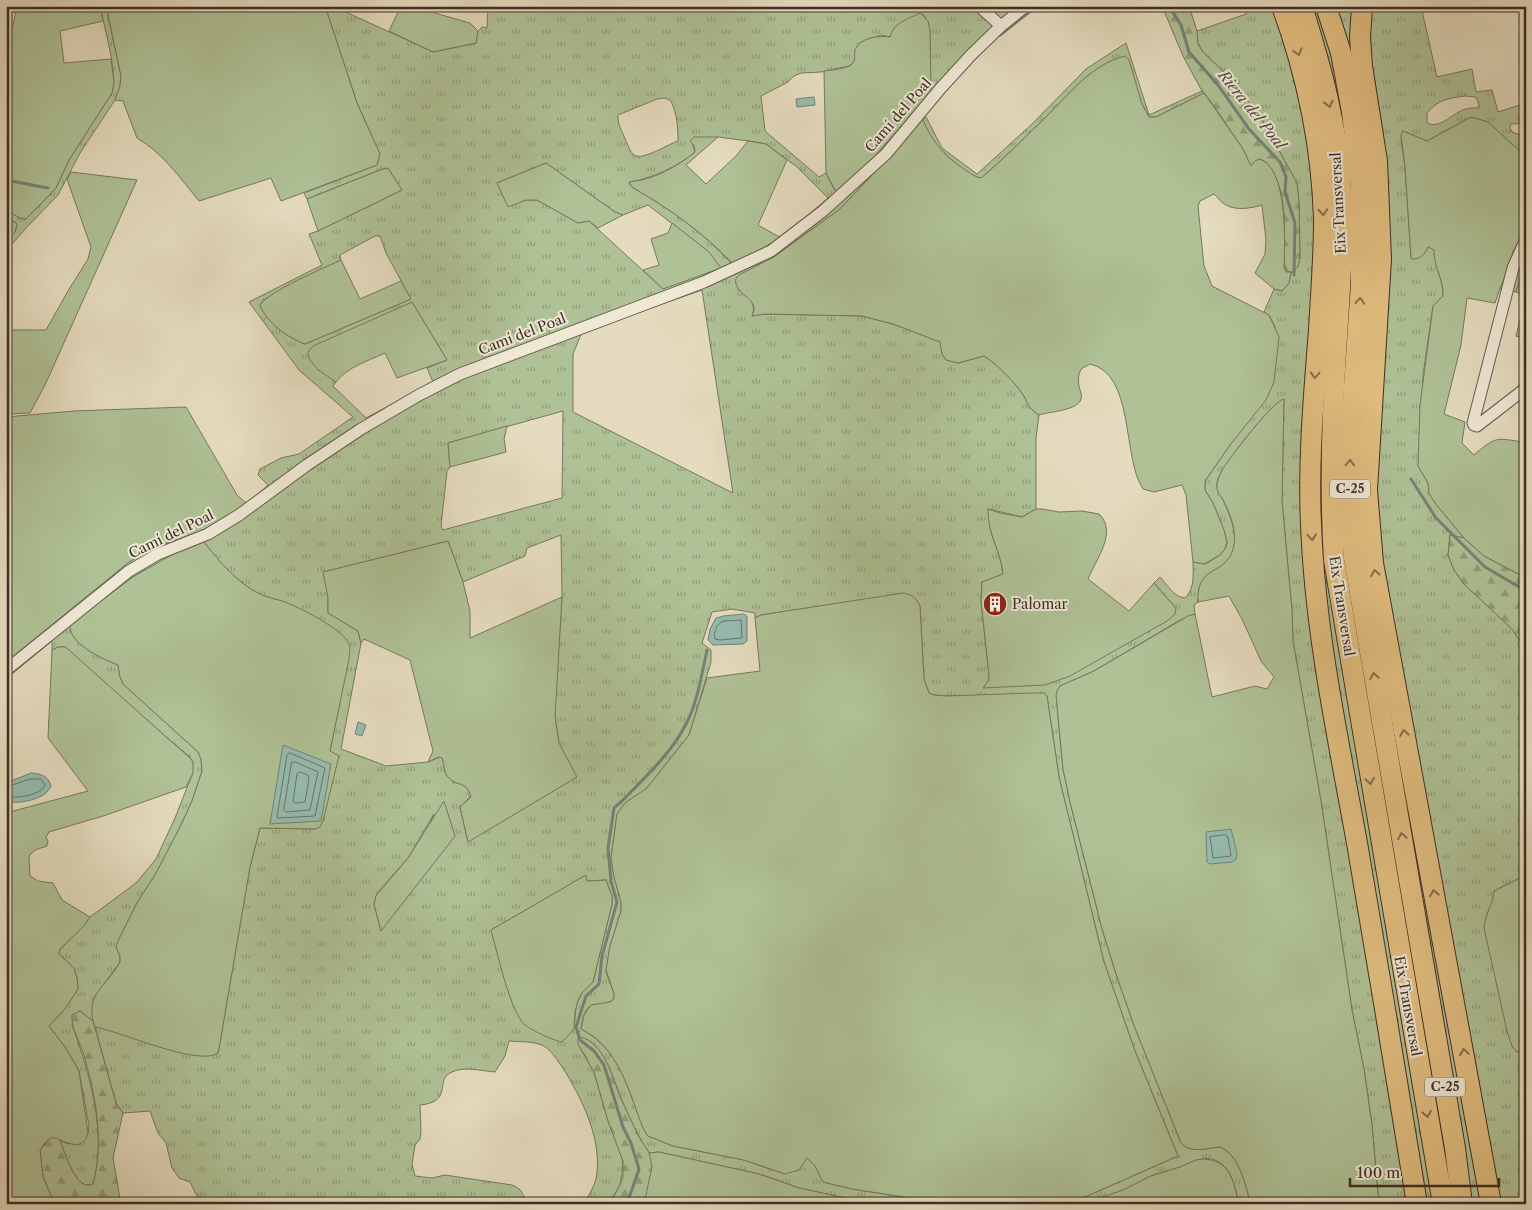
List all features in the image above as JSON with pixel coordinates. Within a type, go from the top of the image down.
[{"type":"highway","points":[[1282,6],[1306,85],[1316,133],[1322,180],[1324,222],[1322,277],[1311,466],[1311,525],[1316,583],[1328,677],[1418,1204]]},
{"type":"highway","name":"Eix Transversal","points":[[1302,6],[1318,56],[1332,114],[1341,190],[1341,285],[1332,412],[1331,486],[1334,560],[1443,1204]]},
{"type":"highway","name":"Eix Transversal","points":[[1326,6],[1341,53],[1352,112],[1360,188],[1361,284],[1352,415],[1350,494],[1354,558],[1455,1148],[1462,1204]]},
{"type":"highway","points":[[1362,6],[1360,37],[1362,66],[1377,161],[1381,258],[1367,490],[1373,563],[1491,1204]]},
{"type":"highway","points":[[1379,834],[1384,914],[1397,1006],[1418,1204]]},
{"type":"highway","points":[[1424,970],[1491,1204]]},
{"type":"street","points":[[979,6],[1001,26]]},
{"type":"street","name":"Camí del Poal","points":[[6,670],[129,571],[158,554],[208,534],[246,510],[361,428],[419,395],[460,374],[704,282],[771,251],[823,211],[886,154],[940,89],[1001,26],[1026,6]]},
{"type":"street","points":[[1526,239],[1513,268],[1474,425],[1477,426],[1526,388]]},
{"type":"green space","points":[[8,6],[100,6],[103,21],[60,31],[64,63],[111,59],[114,82],[112,93],[69,160],[56,188],[26,219],[20,218],[6,210],[6,45],[9,44],[16,11]]},
{"type":"green space","points":[[100,6],[106,6],[121,76],[115,100],[80,153],[58,195],[6,251],[6,242],[15,232],[17,224],[6,216],[6,210],[20,218],[26,219],[56,188],[69,160],[112,93],[112,61]]},
{"type":"green space","points":[[106,6],[325,6],[357,103],[380,154],[377,165],[281,201],[271,178],[199,201],[163,158],[137,138],[123,101],[115,100],[121,76]]},
{"type":"green space","points":[[325,6],[336,6],[433,52],[476,43],[477,33],[482,27],[487,28],[488,6],[989,6],[1007,12],[1014,6],[1038,6],[987,44],[925,115],[942,148],[977,174],[1031,125],[1086,69],[1126,43],[1149,115],[1202,91],[1204,93],[1156,117],[1149,117],[1142,104],[1125,57],[1113,61],[1102,66],[1082,81],[981,178],[969,173],[946,154],[930,136],[922,119],[909,136],[840,209],[774,257],[740,275],[738,290],[746,295],[753,304],[752,316],[765,314],[862,316],[893,324],[941,342],[942,354],[946,360],[958,363],[984,356],[1010,378],[1030,407],[1039,415],[1036,438],[1036,509],[1022,517],[989,509],[990,527],[1000,558],[1003,575],[982,582],[981,601],[989,675],[989,680],[984,687],[1174,606],[1154,583],[1160,577],[1174,593],[1185,598],[1192,586],[1193,562],[1206,564],[1220,555],[1226,547],[1227,542],[1224,530],[1213,503],[1205,490],[1205,481],[1230,445],[1275,327],[1269,315],[1264,312],[1274,289],[1282,291],[1289,283],[1291,272],[1298,266],[1300,258],[1299,204],[1297,183],[1260,116],[1229,77],[1203,52],[1197,41],[1197,31],[1246,14],[1243,6],[1421,6],[1437,77],[1472,69],[1476,92],[1492,90],[1498,112],[1526,103],[1526,123],[1511,124],[1510,128],[1512,132],[1526,137],[1526,157],[1488,122],[1471,117],[1427,141],[1403,131],[1401,139],[1405,167],[1411,257],[1423,255],[1428,247],[1435,250],[1443,290],[1443,296],[1433,306],[1423,375],[1418,466],[1428,483],[1435,503],[1464,538],[1450,535],[1448,555],[1454,570],[1464,584],[1512,629],[1523,646],[1526,645],[1526,875],[1494,891],[1493,902],[1487,913],[1524,1051],[1526,1050],[1526,1204],[1381,1204],[1378,1194],[1372,1125],[1364,1069],[1352,1010],[1321,801],[1293,641],[1282,501],[1284,399],[1258,423],[1236,451],[1217,482],[1218,492],[1232,524],[1235,536],[1234,548],[1225,563],[1202,582],[1198,602],[1194,605],[1195,614],[1180,620],[1094,671],[1060,686],[1058,717],[1063,769],[1070,802],[1102,929],[1135,1028],[1181,1143],[1194,1149],[1220,1147],[1227,1151],[1241,1171],[1251,1204],[1239,1204],[1227,1169],[1212,1159],[1202,1159],[1148,1177],[1128,1188],[1102,1198],[1069,1204],[1178,1156],[1135,1051],[1104,962],[1059,777],[1047,696],[946,696],[929,693],[924,679],[920,606],[911,596],[898,595],[761,615],[755,618],[755,613],[732,609],[712,612],[702,643],[711,650],[711,662],[689,735],[647,788],[625,803],[617,814],[611,858],[621,902],[621,911],[610,946],[606,972],[614,993],[614,999],[589,1007],[583,1018],[581,1029],[605,1047],[614,1059],[648,1136],[673,1146],[744,1160],[785,1174],[807,1158],[815,1166],[823,1182],[852,1189],[917,1199],[929,1204],[873,1204],[799,1188],[759,1174],[659,1152],[649,1153],[630,1119],[604,1058],[593,1044],[586,1039],[578,1044],[594,1072],[608,1121],[622,1158],[623,1168],[620,1185],[612,1198],[602,1204],[584,1204],[596,1179],[597,1151],[585,1110],[573,1085],[556,1058],[544,1046],[531,1042],[509,1041],[505,1056],[495,1072],[467,1069],[452,1072],[444,1080],[437,1100],[420,1105],[421,1132],[420,1139],[415,1145],[412,1164],[415,1176],[432,1178],[445,1175],[512,1185],[522,1192],[525,1204],[201,1204],[190,1182],[179,1178],[172,1168],[166,1143],[158,1133],[150,1111],[123,1113],[116,1103],[95,1027],[218,1053],[250,867],[260,828],[315,829],[338,710],[285,602],[262,595],[243,584],[222,564],[204,542],[70,628],[77,641],[83,646],[118,665],[123,684],[198,752],[202,771],[192,801],[180,827],[119,939],[116,947],[120,956],[120,962],[93,999],[93,1021],[80,1011],[72,1025],[85,1062],[95,1104],[97,1125],[97,1166],[93,1184],[81,1183],[68,1162],[60,1141],[69,1144],[88,1134],[89,1126],[79,1071],[65,1047],[49,1026],[65,1009],[78,989],[74,968],[59,954],[59,951],[90,917],[136,883],[156,859],[192,775],[193,762],[189,756],[65,647],[58,647],[52,650],[52,641],[6,679],[6,662],[128,562],[153,548],[211,528],[247,504],[268,485],[258,475],[260,469],[281,458],[299,454],[353,417],[299,370],[249,302],[322,265],[309,234],[402,190],[388,168],[307,199],[304,193],[377,165],[380,154],[357,103]],"holes":[[[920,13],[925,16],[930,31],[930,66],[835,191],[826,173],[819,177],[765,131],[761,96],[801,73],[821,72],[849,66],[853,63],[864,41],[881,35],[890,37],[895,27]],[[1465,96],[1476,97],[1479,104],[1478,108],[1463,110],[1441,123],[1427,123],[1427,113],[1439,102]],[[665,98],[671,101],[675,111],[678,141],[643,156],[634,155],[628,146],[618,115],[657,99]],[[718,137],[766,144],[797,167],[828,198],[784,236],[754,253],[731,263],[697,231],[659,203],[632,187],[629,183],[664,171],[680,163],[695,152],[692,143]],[[546,163],[615,212],[623,215],[648,205],[709,252],[663,289],[589,221],[578,223],[537,200],[526,200],[497,183]],[[375,236],[380,236],[386,253],[411,299],[305,344],[285,334],[272,323],[260,305],[263,300],[341,260],[340,255]],[[702,290],[733,493],[573,412],[573,354],[582,332]],[[412,302],[447,360],[427,368],[433,382],[366,418],[333,386],[336,382],[316,367]],[[563,411],[562,498],[443,530],[441,526],[447,471],[450,467],[448,443]],[[561,535],[562,597],[555,702],[559,743],[468,842],[460,807],[471,796],[467,788],[452,781],[447,776],[442,758],[440,757],[428,762],[386,766],[341,749],[361,643],[358,631],[328,613],[324,572],[448,541],[463,582],[525,556],[527,548]],[[434,814],[381,931],[374,904],[377,893],[408,858]],[[585,876],[587,881],[606,880],[612,896],[612,904],[593,982],[582,993],[576,1006],[574,1029],[512,1002],[491,930]]]},
{"type":"green space","points":[[401,6],[410,6],[470,23],[478,31],[476,43],[433,52],[389,31]]},
{"type":"green space","points":[[1162,6],[1189,6],[1197,31],[1198,44],[1203,52],[1229,77],[1257,111],[1297,183],[1300,258],[1298,266],[1293,272],[1288,272],[1285,269],[1282,196],[1273,172],[1265,162],[1259,159],[1251,167],[1243,149],[1202,91],[1183,56]]},
{"type":"green space","points":[[920,13],[928,21],[930,31],[931,92],[868,164],[836,192],[826,173],[824,71],[851,65],[857,46],[865,40],[875,37],[890,37],[894,28]]},
{"type":"green space","points":[[1125,56],[1129,60],[1142,104],[1149,117],[1156,117],[1204,93],[1243,149],[1251,166],[1259,159],[1268,165],[1275,176],[1280,190],[1283,207],[1284,267],[1286,272],[1291,272],[1289,283],[1282,291],[1274,289],[1255,273],[1265,254],[1266,240],[1262,205],[1249,208],[1234,208],[1224,204],[1214,194],[1200,201],[1198,206],[1204,266],[1212,286],[1269,315],[1279,337],[1274,382],[1266,400],[1230,445],[1205,481],[1205,490],[1213,503],[1227,542],[1225,549],[1220,555],[1204,564],[1193,562],[1186,495],[1182,485],[1154,492],[1143,489],[1132,458],[1121,400],[1114,383],[1104,371],[1090,364],[1081,369],[1078,381],[1081,399],[1078,403],[1073,407],[1039,415],[1030,407],[1010,378],[984,356],[958,363],[946,360],[942,354],[940,342],[893,324],[862,316],[765,314],[752,316],[753,305],[738,289],[736,284],[736,278],[739,275],[774,257],[840,209],[909,136],[922,118],[930,135],[946,154],[967,171],[981,178],[1082,81],[1102,66]]},
{"type":"green space","points":[[1471,117],[1488,122],[1526,157],[1526,229],[1513,251],[1509,268],[1495,303],[1467,298],[1461,345],[1444,414],[1465,422],[1462,443],[1474,455],[1492,441],[1501,439],[1526,444],[1526,578],[1484,556],[1464,538],[1435,503],[1429,493],[1428,483],[1418,466],[1420,405],[1433,306],[1443,296],[1443,290],[1435,262],[1434,250],[1428,247],[1420,257],[1412,259],[1411,257],[1401,135],[1403,131],[1427,141]]},
{"type":"green space","points":[[694,137],[718,137],[686,165],[706,184],[736,156],[748,141],[766,144],[787,160],[758,225],[781,238],[732,263],[685,221],[632,187],[629,182],[647,179],[664,172],[695,152],[694,145],[690,141]]},
{"type":"green space","points":[[546,163],[615,212],[623,215],[598,228],[589,221],[578,223],[537,200],[526,200],[508,207],[497,183]]},
{"type":"green space","points":[[388,168],[402,190],[318,231],[307,199]]},
{"type":"green space","points":[[71,172],[137,180],[45,385],[30,413],[6,414],[6,330],[46,330],[88,259],[91,247],[67,179]]},
{"type":"green space","points":[[6,216],[17,224],[15,232],[6,242]]},
{"type":"green space","points":[[672,223],[709,252],[721,268],[663,289],[643,270],[659,265],[651,239],[668,233]]},
{"type":"green space","points":[[1526,229],[1526,260],[1516,292],[1500,288],[1514,250]]},
{"type":"green space","points":[[341,260],[360,299],[401,281],[411,299],[305,344],[285,334],[272,323],[260,305],[265,299],[297,280]]},
{"type":"green space","points":[[1526,260],[1526,295],[1516,292]]},
{"type":"green space","points":[[1526,295],[1526,339],[1516,336]]},
{"type":"green space","points":[[412,302],[447,360],[397,378],[385,353],[352,368],[336,382],[311,362],[308,352],[313,346]]},
{"type":"green space","points":[[1284,399],[1282,501],[1293,641],[1321,801],[1352,1010],[1364,1069],[1372,1125],[1378,1194],[1381,1204],[1251,1204],[1241,1171],[1227,1151],[1220,1147],[1194,1149],[1181,1143],[1135,1028],[1117,977],[1102,929],[1063,769],[1056,695],[1060,686],[1094,671],[1188,616],[1195,614],[1212,697],[1255,686],[1267,689],[1274,677],[1261,661],[1242,619],[1229,596],[1198,602],[1202,581],[1224,563],[1233,549],[1234,529],[1217,489],[1220,474],[1253,429],[1271,409]]},
{"type":"green space","points":[[186,407],[237,495],[247,504],[211,528],[153,548],[129,562],[6,662],[6,417],[74,411]]},
{"type":"green space","points":[[507,426],[504,439],[506,452],[450,467],[448,443]]},
{"type":"green space","points":[[988,509],[1022,517],[1036,509],[1059,512],[1082,511],[1099,514],[1104,521],[1106,537],[1104,546],[1088,579],[1129,611],[1154,583],[1174,606],[1176,609],[1175,614],[1167,621],[1070,676],[1045,685],[983,688],[989,680],[989,675],[981,601],[982,582],[1003,574],[1000,557],[988,518]]},
{"type":"green space","points":[[1450,535],[1464,538],[1484,556],[1526,578],[1526,645],[1523,646],[1512,629],[1464,584],[1454,570],[1448,555]]},
{"type":"green space","points":[[448,541],[463,582],[470,611],[470,638],[562,597],[555,717],[559,743],[577,777],[468,842],[460,807],[471,797],[467,788],[452,781],[447,776],[442,758],[439,757],[428,762],[433,751],[410,660],[364,639],[361,643],[358,631],[328,613],[328,598],[323,572]]},
{"type":"green space","points":[[204,542],[222,564],[244,584],[266,597],[292,605],[330,626],[345,638],[350,649],[330,751],[339,756],[323,821],[320,827],[315,829],[260,828],[250,867],[218,1053],[208,1056],[177,1052],[95,1027],[92,1006],[98,992],[120,962],[120,956],[116,947],[119,939],[180,827],[192,801],[202,771],[198,752],[123,684],[118,665],[96,655],[80,644],[71,631],[70,624],[133,577],[175,553]]},
{"type":"green space","points":[[903,593],[913,597],[920,606],[924,679],[929,693],[946,696],[1044,693],[1047,696],[1059,777],[1104,962],[1135,1051],[1178,1156],[1069,1204],[929,1204],[917,1199],[852,1189],[823,1182],[815,1166],[807,1158],[799,1170],[785,1174],[744,1160],[673,1146],[648,1136],[614,1059],[594,1037],[581,1029],[584,1015],[591,1005],[610,1002],[614,999],[614,993],[606,970],[610,946],[621,911],[621,902],[611,858],[617,814],[625,803],[647,788],[689,735],[707,678],[760,671],[755,618],[761,615]]},
{"type":"green space","points":[[58,647],[65,647],[69,650],[190,758],[193,762],[193,773],[186,787],[103,816],[49,832],[46,837],[48,841],[47,846],[35,850],[29,856],[30,876],[38,881],[53,883],[62,900],[90,917],[83,927],[60,949],[59,954],[74,968],[78,989],[65,1009],[49,1026],[65,1047],[79,1071],[88,1132],[85,1140],[76,1145],[51,1138],[40,1150],[43,1177],[53,1204],[18,1204],[6,1201],[6,813],[88,791],[48,738],[52,650]]},
{"type":"green space","points":[[444,801],[455,836],[381,931],[374,904],[376,896],[408,858]]},
{"type":"green space","points":[[586,875],[587,881],[606,880],[612,896],[612,904],[593,982],[578,1000],[574,1029],[562,1042],[540,1034],[522,1022],[512,1003],[491,930]]},
{"type":"green space","points":[[1526,875],[1526,1050],[1517,1052],[1512,1046],[1507,1031],[1484,928],[1494,891]]},
{"type":"green space","points":[[80,1011],[93,1021],[116,1103],[123,1113],[113,1158],[121,1204],[53,1204],[43,1177],[40,1150],[49,1139],[54,1137],[60,1141],[72,1170],[81,1183],[93,1184],[97,1167],[97,1116],[91,1082],[72,1015]]},
{"type":"green space","points":[[578,1038],[589,1040],[602,1054],[621,1099],[650,1154],[652,1172],[644,1204],[602,1204],[614,1196],[620,1185],[623,1177],[623,1161],[608,1121],[594,1072],[578,1044]]},
{"type":"green space","points":[[659,1152],[759,1174],[799,1188],[873,1204],[644,1204],[652,1167],[649,1153]]},
{"type":"green space","points":[[1204,1159],[1213,1161],[1226,1168],[1233,1181],[1239,1204],[1082,1204],[1123,1190],[1151,1176]]},
{"type":"water","points":[[814,97],[815,105],[797,107],[796,99]]},
{"type":"water","points":[[744,614],[747,616],[747,641],[743,644],[713,645],[708,640],[710,629],[716,618]]},
{"type":"water","points":[[358,722],[366,725],[362,736],[355,734]]},
{"type":"water","points":[[283,745],[331,764],[321,821],[270,824]]},
{"type":"water","points":[[31,773],[46,777],[51,785],[49,790],[32,800],[6,801],[6,783]]},
{"type":"water","points":[[1231,829],[1237,853],[1236,859],[1232,862],[1210,864],[1207,862],[1206,832]]},
{"type":"waterway","points":[[1000,35],[1037,6]]},
{"type":"waterway","name":"Riera del Poal","points":[[1169,6],[1181,25],[1189,52],[1218,85],[1249,129],[1280,162],[1286,177],[1285,192],[1295,223],[1294,275]]},
{"type":"waterway","points":[[6,180],[48,188]]},
{"type":"waterway","points":[[1411,479],[1436,518],[1485,567],[1526,591]]},
{"type":"waterway","points":[[627,1204],[639,1169],[631,1143],[623,1127],[604,1065],[594,1051],[580,1040],[576,1027],[586,996],[599,984],[602,956],[617,902],[611,881],[608,848],[614,808],[657,765],[680,735],[693,707],[707,650]]},
{"type":"place","name":"Palomar","points":[[995,604]]}]
